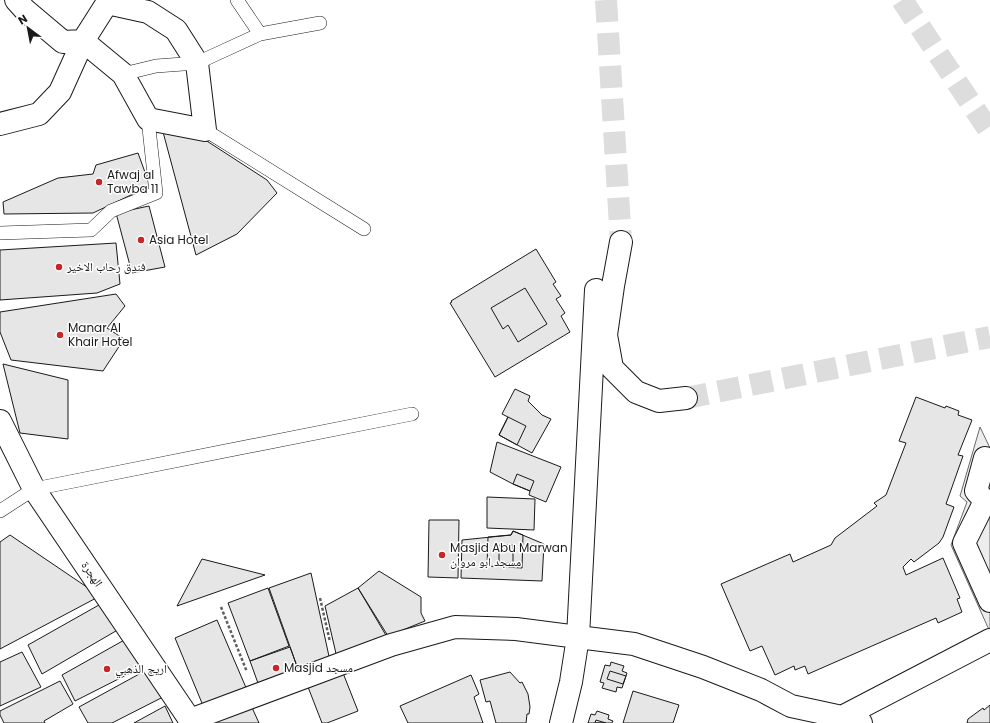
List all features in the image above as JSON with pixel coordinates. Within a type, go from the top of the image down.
[{"type":"street","points":[[0,124],[38,114],[60,92],[83,41],[108,2],[148,12],[176,30],[197,63],[205,130],[148,119],[123,74],[83,41],[64,42],[25,10],[16,0]]},
{"type":"street","points":[[621,242],[606,335],[612,368],[636,392],[653,399],[659,401],[686,398]]},
{"type":"street","points":[[561,723],[571,682],[578,636],[596,290]]},
{"type":"street","name":"الهجرة","points":[[0,421],[34,489],[191,721]]},
{"type":"street","points":[[990,468],[985,458],[976,491],[985,501],[964,543],[990,600]]},
{"type":"street","points":[[191,721],[256,695],[391,645],[454,627],[516,629],[634,644],[703,667],[760,690],[789,714],[852,720],[990,640]]},
{"type":"lane","points":[[238,0],[260,34]]},
{"type":"lane","points":[[123,74],[156,66],[197,63],[260,34],[320,23]]},
{"type":"lane","points":[[0,233],[91,230],[111,211],[156,193],[148,119]]},
{"type":"lane","points":[[205,130],[364,229]]},
{"type":"lane","points":[[0,511],[34,489],[412,414]]},
{"type":"path","points":[[320,598],[336,665]]},
{"type":"path","points":[[221,607],[256,695]]},
{"type":"shaded area","points":[[980,427],[990,448],[990,632],[951,545],[967,502],[960,496]]},
{"type":"building","points":[[163,132],[196,134],[267,180],[277,193],[237,234],[196,255]]},
{"type":"building","name":"Afwaj al Tawba 11","points":[[138,153],[150,186],[93,213],[4,214],[3,202],[58,178],[93,174],[96,165]]},
{"type":"building","name":"Asia Hotel","points":[[149,206],[165,267],[132,273],[116,213]]},
{"type":"building","name":"فندق رحاب الاخير","points":[[116,243],[120,284],[97,293],[0,300],[0,250]]},
{"type":"building","points":[[536,249],[556,282],[553,284],[561,296],[556,299],[565,313],[561,316],[570,332],[495,377],[450,303]]},
{"type":"building","points":[[525,288],[547,324],[518,342],[508,325],[503,329],[491,308]]},
{"type":"building","name":"Manar Al Khair Hotel","points":[[116,294],[125,306],[107,328],[124,339],[103,371],[11,360],[0,332],[0,312]]},
{"type":"building","points":[[3,364],[68,380],[68,439],[20,433]]},
{"type":"building","points":[[515,389],[530,396],[528,401],[542,415],[551,419],[532,453],[499,435],[508,417],[502,414]]},
{"type":"building","points":[[916,397],[945,408],[946,406],[959,411],[958,415],[972,420],[958,455],[963,456],[946,504],[954,507],[943,537],[939,543],[914,562],[911,559],[903,567],[906,575],[943,558],[960,598],[957,599],[962,612],[938,623],[936,618],[808,674],[805,666],[795,670],[794,666],[775,675],[762,646],[750,651],[721,584],[790,554],[793,562],[831,545],[835,538],[877,506],[874,503],[886,495],[906,443],[899,441]]},
{"type":"building","points":[[508,417],[526,426],[517,445],[499,435]]},
{"type":"building","points":[[497,442],[561,467],[546,502],[529,495],[530,491],[490,472]]},
{"type":"building","points":[[517,474],[534,481],[530,491],[513,484]]},
{"type":"building","points":[[487,497],[535,499],[534,530],[487,528]]},
{"type":"building","points":[[429,520],[459,520],[458,578],[428,577]]},
{"type":"building","points":[[513,531],[523,535],[522,568],[487,566],[488,537],[511,535]]},
{"type":"building","points":[[513,531],[544,544],[542,581],[461,578],[462,540],[511,535]]},
{"type":"building","points":[[10,535],[100,596],[0,649],[0,542]]},
{"type":"building","points":[[499,545],[513,545],[513,563],[499,563]]},
{"type":"building","points":[[202,559],[265,575],[177,606]]},
{"type":"building","points":[[379,571],[421,597],[421,613],[425,621],[388,636],[358,588]]},
{"type":"building","points":[[311,573],[330,661],[299,672],[269,588]]},
{"type":"building","points":[[268,588],[289,646],[250,661],[228,603]]},
{"type":"building","points":[[358,588],[387,637],[337,658],[325,606]]},
{"type":"building","points":[[106,601],[121,628],[42,674],[28,645]]},
{"type":"building","points":[[217,620],[247,690],[204,708],[175,638]]},
{"type":"building","name":"اريج الذهبي","points":[[135,634],[152,662],[75,701],[62,675]]},
{"type":"building","points":[[290,647],[299,672],[259,686],[250,661]]},
{"type":"building","points":[[22,652],[41,687],[0,706],[0,662]]},
{"type":"building","points":[[611,662],[624,666],[622,671],[627,673],[622,688],[617,687],[616,692],[602,688],[604,683],[600,682],[605,665],[610,666]]},
{"type":"building","points":[[152,667],[165,696],[112,723],[88,723],[79,707]]},
{"type":"building","points":[[610,671],[626,676],[623,684],[607,679]]},
{"type":"building","points":[[510,672],[520,683],[522,682],[528,694],[530,707],[529,714],[527,714],[526,723],[496,723],[490,701],[486,702],[480,680]]},
{"type":"building","points":[[343,673],[358,711],[327,723],[322,723],[308,687]]},
{"type":"building","points":[[471,675],[479,694],[474,697],[483,723],[408,723],[400,706]]},
{"type":"building","points":[[60,681],[73,704],[44,721],[45,723],[4,723],[0,715],[0,711]]},
{"type":"building","points":[[633,691],[679,705],[673,723],[623,723]]},
{"type":"building","points":[[249,701],[259,723],[208,723]]},
{"type":"building","points":[[990,705],[990,723],[967,723],[968,719],[983,708],[984,710]]},
{"type":"building","points":[[165,706],[173,723],[134,723]]},
{"type":"building","points":[[597,711],[609,715],[608,719],[613,721],[612,723],[588,723],[591,714],[595,715]]},
{"type":"building","points":[[596,720],[606,723],[595,723]]},
{"type":"tunnel","points":[[606,0],[621,242]]},
{"type":"tunnel","points":[[902,0],[990,132]]},
{"type":"tunnel","points":[[686,398],[990,337]]},
{"type":"place","name":"Afwaj al Tawba 11","points":[[99,182]]},
{"type":"place","name":"Asia Hotel","points":[[141,240]]},
{"type":"place","name":"فندق رحاب الاخير","points":[[59,267]]},
{"type":"place","name":"Manar Al Khair Hotel","points":[[60,335]]},
{"type":"place","name":"Masjid Abu Marwan مسجد ابو مروان","points":[[442,555]]},
{"type":"place","name":"Masjid مسجد","points":[[276,668]]},
{"type":"place","name":"اريج الذهبي","points":[[107,669]]}]
